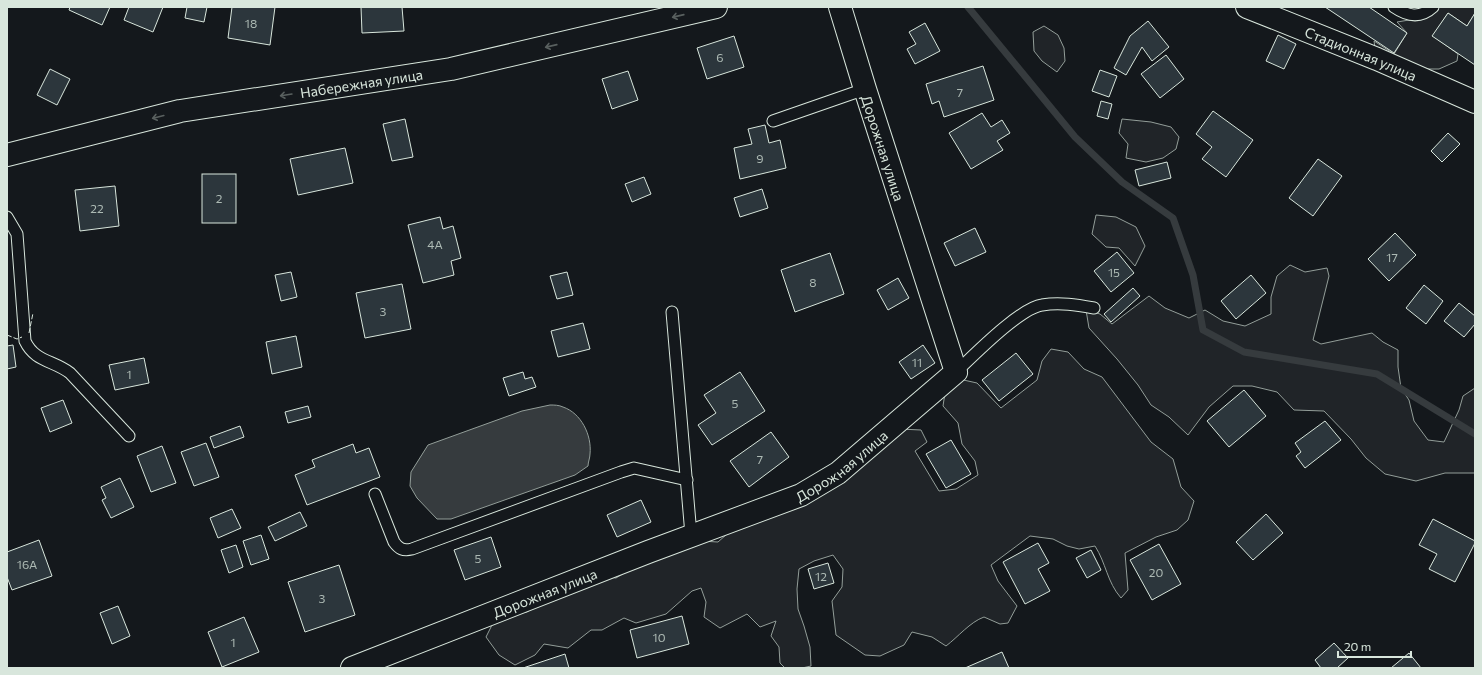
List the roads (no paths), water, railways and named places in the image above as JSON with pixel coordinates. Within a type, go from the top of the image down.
[{"type":"street","name":"Набережная улица","points":[[7,155],[180,111],[452,69],[716,7]]},
{"type":"street","name":"Дорожная улица","points":[[352,668],[691,535],[801,495],[838,473],[956,372],[864,89],[840,7]]},
{"type":"street","name":"Стадионная улица","points":[[1246,7],[1377,60],[1475,102]]},
{"type":"lane","points":[[1394,7],[1407,15],[1417,16],[1427,12],[1433,7]]},
{"type":"lane","points":[[773,121],[864,89]]},
{"type":"lane","points":[[7,217],[17,234],[25,341],[29,349],[35,356],[63,368],[70,373],[128,436]]},
{"type":"lane","points":[[956,372],[1019,315],[1041,305],[1068,304],[1094,308]]},
{"type":"lane","points":[[672,312],[691,535]]},
{"type":"lane","points":[[375,494],[394,542],[397,547],[404,550],[412,549],[634,468],[687,480]]},
{"type":"waterway","points":[[968,7],[1075,137],[1122,182],[1173,218],[1193,275],[1203,330],[1244,352],[1377,374],[1475,434]]}]
